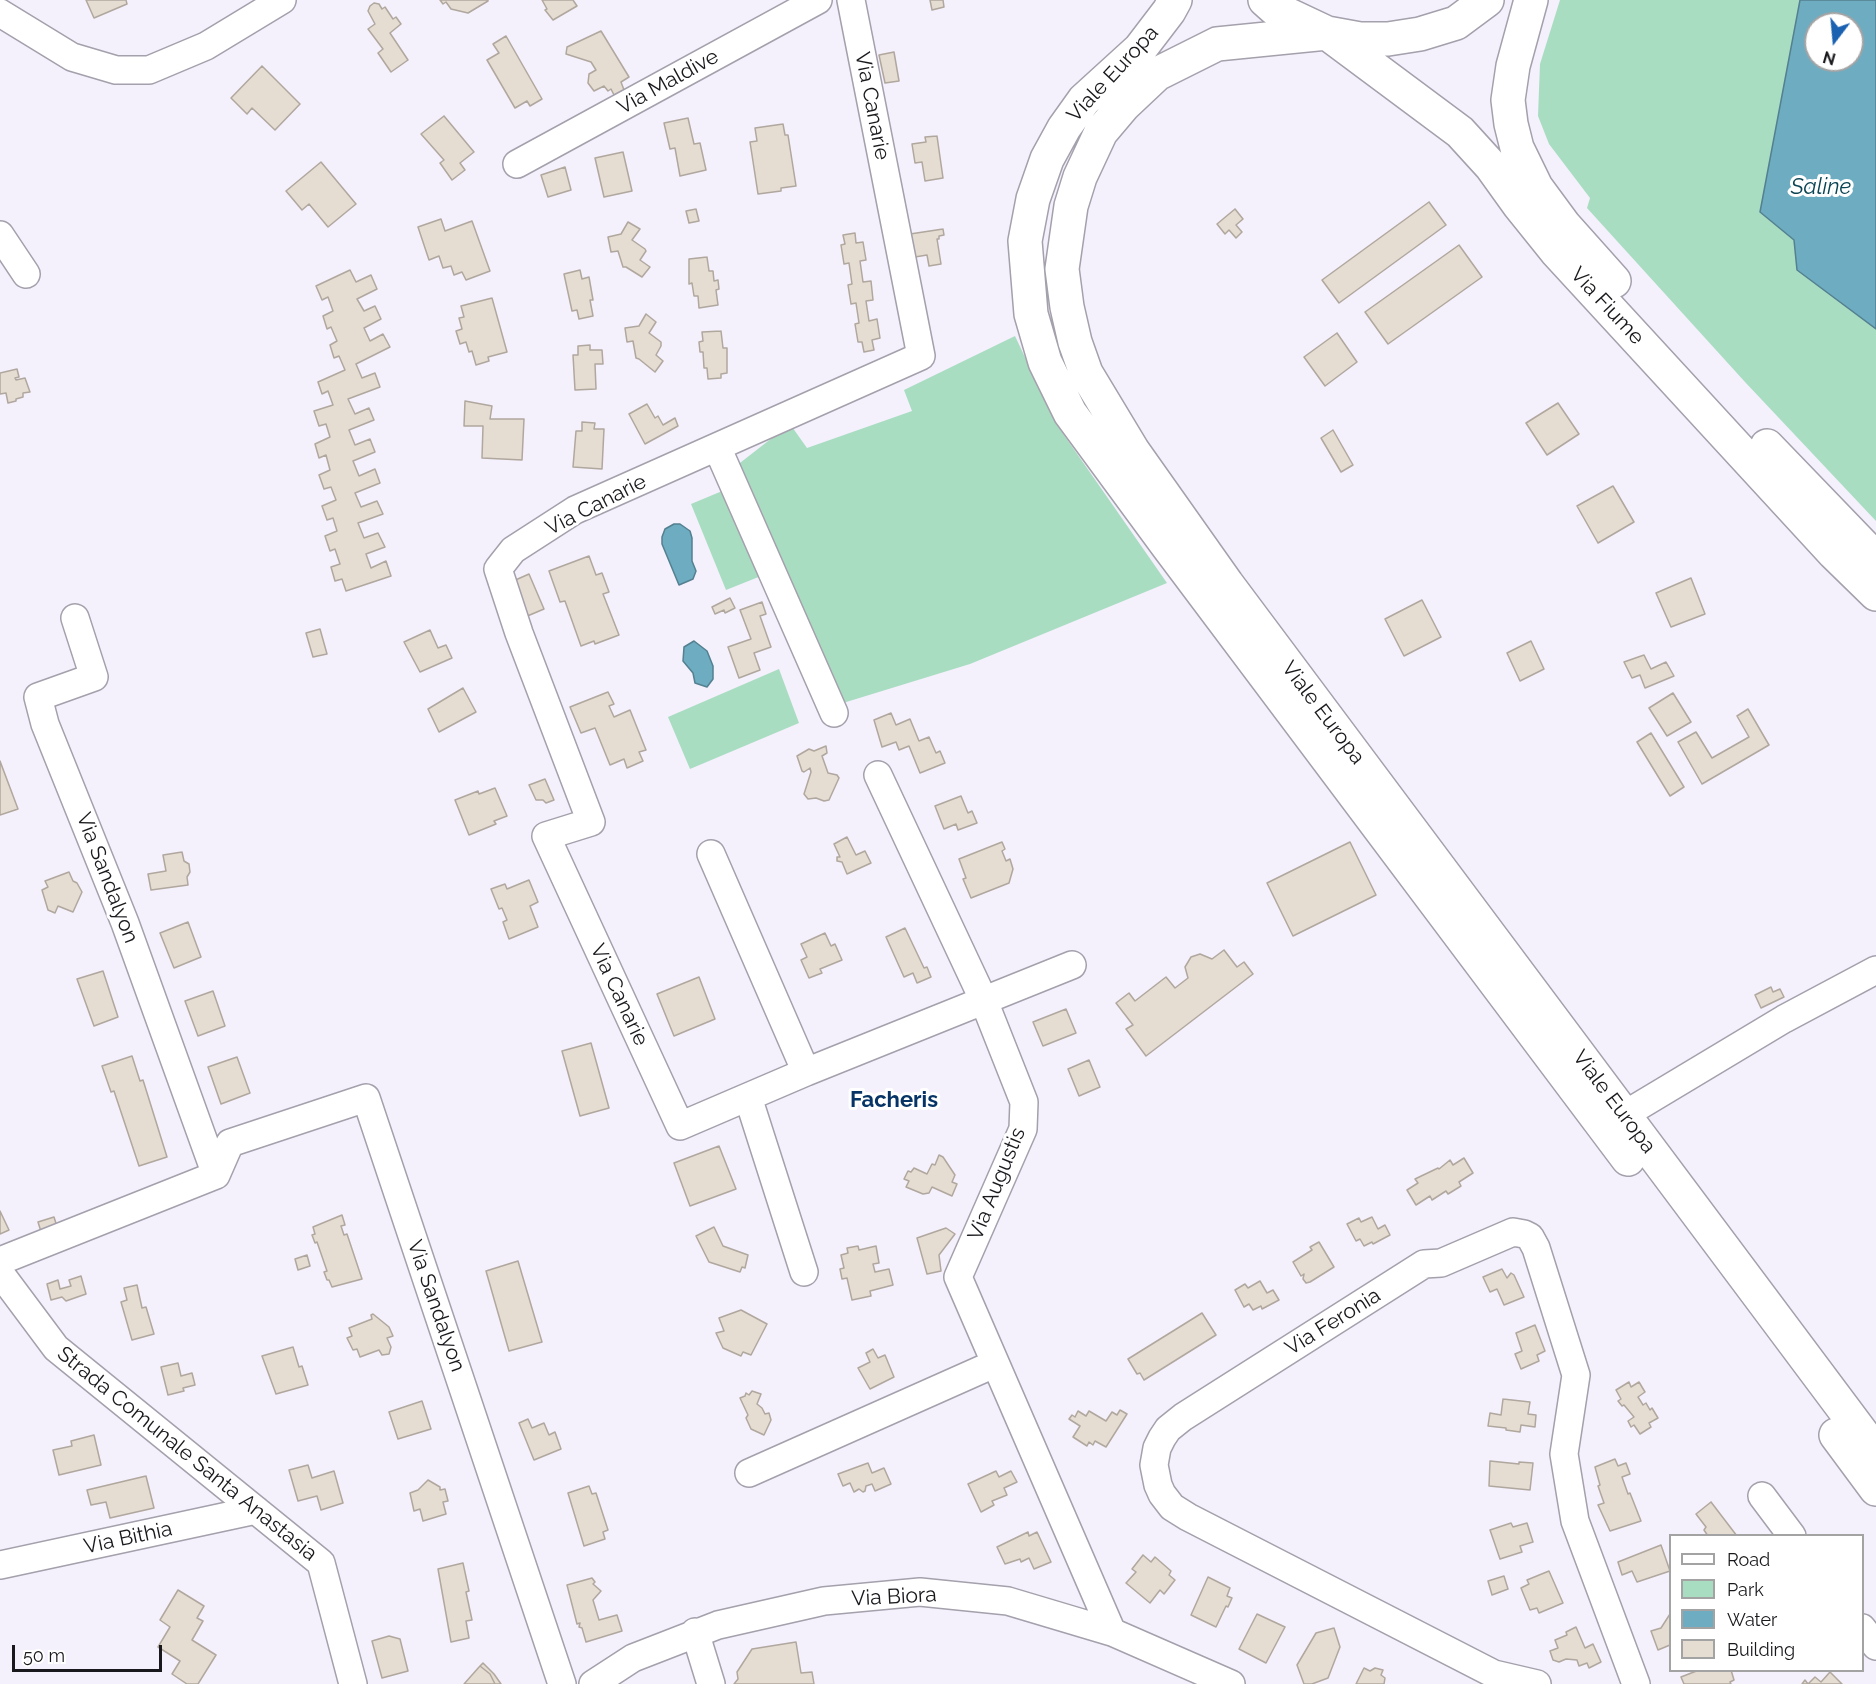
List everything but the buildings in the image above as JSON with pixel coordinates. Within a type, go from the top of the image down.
[{"type":"main road","name":"Viale Europa","points":[[1175,0],[1140,49],[1084,100],[1064,128],[1047,159],[1033,199],[1025,241],[1031,314],[1046,362],[1070,413],[1876,1489]]},
{"type":"main road","points":[[1265,0],[1274,8],[1327,33],[1360,39],[1388,39],[1420,34],[1456,23],[1487,0]]},
{"type":"main road","name":"Via Fiume","points":[[1531,0],[1513,66],[1509,100],[1511,124],[1517,148],[1536,187],[1564,225],[1646,318],[1833,517],[1876,559]]},
{"type":"main road","name":"Viale Europa","points":[[1327,33],[1217,44],[1157,74],[1123,106],[1101,132],[1080,177],[1071,206],[1062,269],[1075,342],[1086,373],[1133,451],[1227,584],[1876,1452]]},
{"type":"main road","name":"Via Fiume","points":[[1327,33],[1460,132],[1491,166],[1556,251],[1834,553],[1876,594]]},
{"type":"street","points":[[0,14],[72,57],[116,70],[149,70],[206,46],[282,0]]},
{"type":"street","name":"Via Maldive","points":[[518,164],[818,0]]},
{"type":"street","name":"Via Canarie","points":[[748,1096],[680,1126],[546,836],[591,822],[519,633],[498,569],[513,550],[575,510],[921,356],[851,0]]},
{"type":"street","points":[[0,235],[26,274]]},
{"type":"street","points":[[717,447],[834,714]]},
{"type":"street","name":"Via Sandalyon","points":[[75,618],[94,677],[38,697],[45,724],[125,923],[216,1175]]},
{"type":"street","name":"Via Augustis","points":[[878,775],[984,1001],[1024,1102],[1023,1129],[958,1277],[1112,1632]]},
{"type":"street","points":[[711,854],[806,1072]]},
{"type":"street","points":[[804,1272],[748,1096],[1072,965]]},
{"type":"street","points":[[1624,1115],[1784,1019],[1876,970]]},
{"type":"street","name":"Via Sandalyon","points":[[216,1175],[230,1143],[366,1098],[562,1684]]},
{"type":"street","points":[[0,1261],[216,1175]]},
{"type":"street","name":"Via Feronia","points":[[1537,1684],[1494,1674],[1177,1511],[1162,1494],[1154,1465],[1157,1448],[1162,1438],[1168,1429],[1183,1417],[1424,1264],[1441,1263],[1513,1232],[1530,1238],[1536,1248],[1576,1375],[1564,1454],[1575,1521],[1636,1684]]},
{"type":"street","name":"Strada Comunale Santa Anastasia","points":[[0,1273],[56,1348],[321,1563],[353,1684]]},
{"type":"street","points":[[749,1473],[994,1364]]},
{"type":"street","points":[[1762,1496],[1790,1534]]},
{"type":"street","name":"Via Bithia","points":[[0,1565],[256,1510]]},
{"type":"street","name":"Via Biora","points":[[593,1684],[633,1658],[718,1625],[824,1601],[920,1592],[1008,1601],[1112,1632],[1231,1684]]},
{"type":"street","points":[[1864,1629],[1876,1646]]},
{"type":"street","points":[[695,1632],[711,1684]]},
{"type":"green space","points":[[1560,0],[1876,0],[1876,521],[1745,382],[1587,208],[1590,198],[1549,144],[1538,116],[1540,64]]},
{"type":"green space","points":[[1015,336],[1057,425],[1167,583],[970,664],[830,707],[736,466],[790,424],[807,448],[912,411],[904,390]]},
{"type":"green space","points":[[727,489],[766,574],[726,590],[691,504]]},
{"type":"green space","points":[[779,669],[799,723],[690,769],[668,717]]},
{"type":"water","name":"Saline","points":[[1800,0],[1876,0],[1876,329],[1797,270],[1794,240],[1760,212]]},
{"type":"water","points":[[674,524],[680,524],[690,531],[692,561],[696,571],[693,579],[679,585],[662,544],[665,529]]},
{"type":"water","points":[[694,641],[707,651],[713,666],[713,679],[707,687],[695,683],[693,673],[683,661],[684,647]]},
{"type":"district","name":"Facheris","points":[[894,1100]]}]
